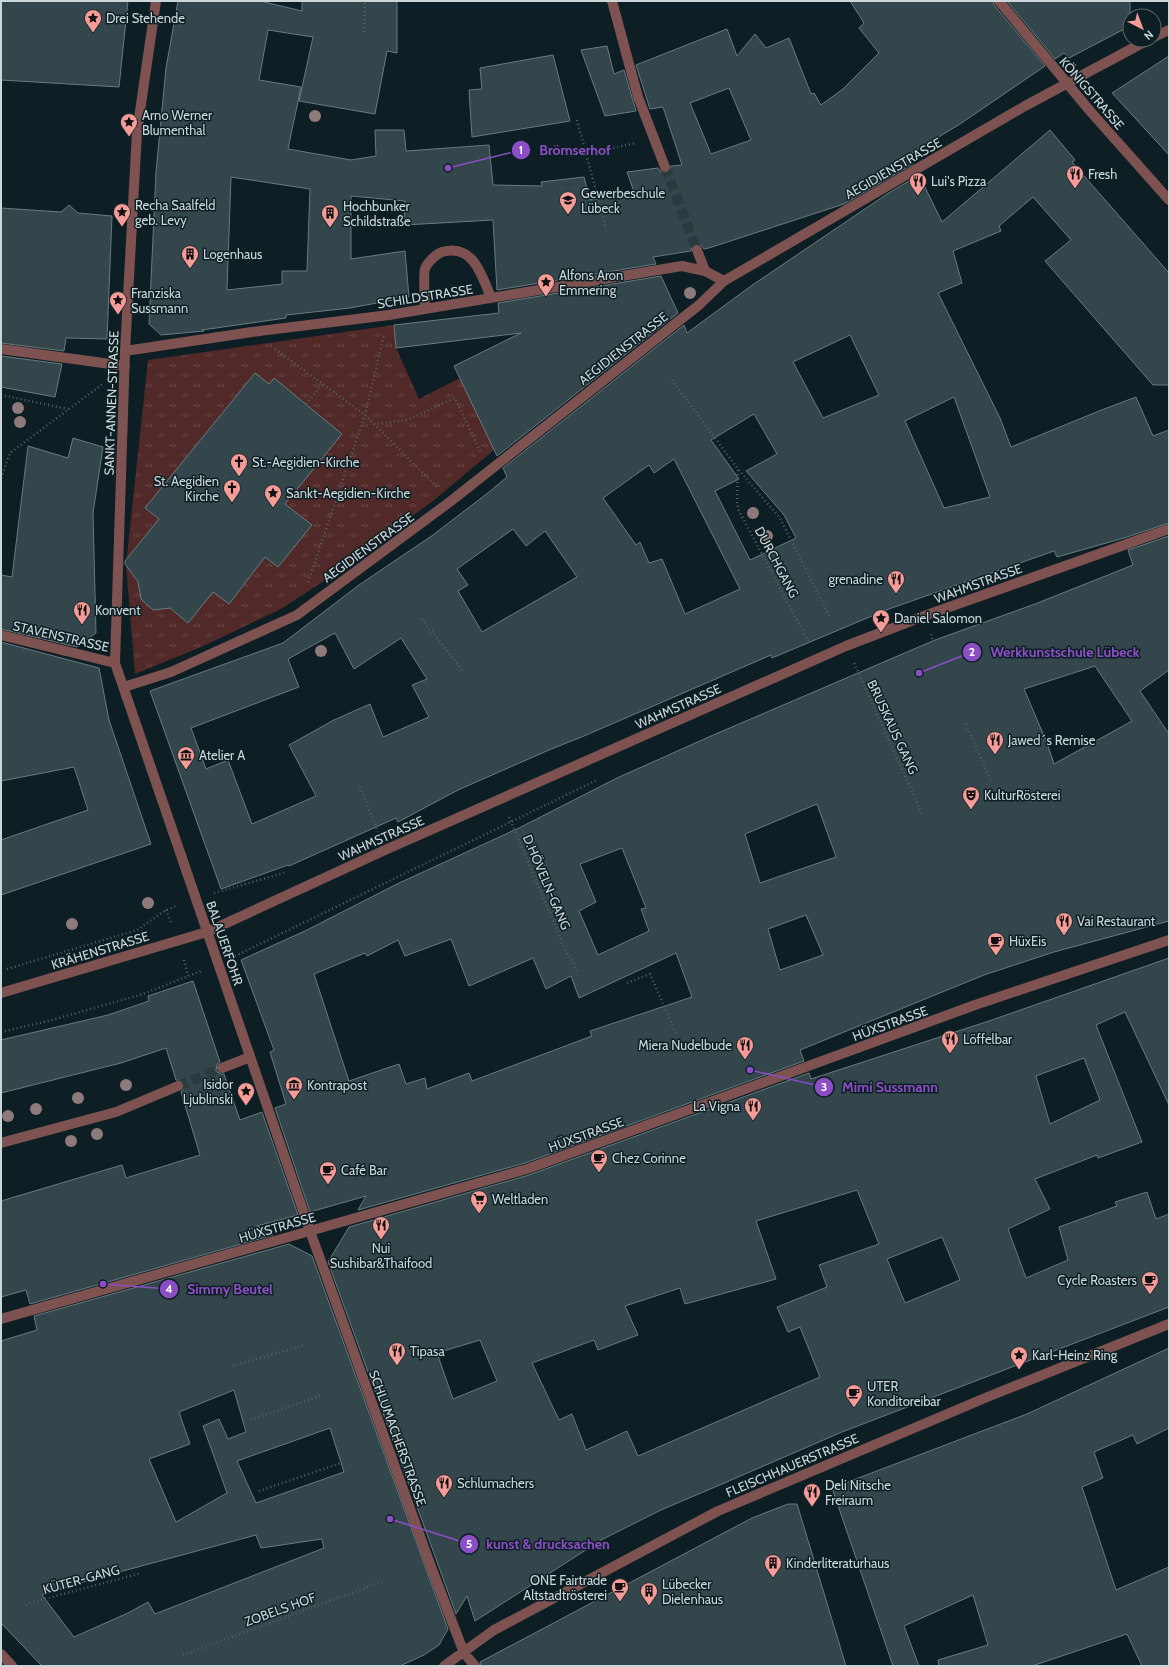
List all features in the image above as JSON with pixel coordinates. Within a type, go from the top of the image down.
[{"type":"street","name":"SANKT-ANNEN-STRASSE","points":[[115,663],[125,351],[137,132],[156,1]]},
{"type":"street","points":[[612,1],[638,98],[665,167]]},
{"type":"street","name":"KÖNIGSTRASSE","points":[[999,1],[1067,84],[1169,200]]},
{"type":"street","name":"AEGIDIENSTRASSE","points":[[124,687],[171,672],[297,614],[451,501],[699,305],[724,281],[936,158],[1133,48]]},
{"type":"street","points":[[425,309],[425,269],[438,253],[453,249],[468,256],[479,269],[491,298]]},
{"type":"street","points":[[697,250],[705,271]]},
{"type":"street","name":"SCHILDSTRASSE","points":[[125,351],[252,332],[389,315],[682,266],[705,271],[724,281]]},
{"type":"street","points":[[1,348],[125,366]]},
{"type":"street","name":"WAHMSTRASSE","points":[[207,932],[501,798],[846,646],[924,616],[1169,529]]},
{"type":"street","name":"STAVENSTRASSE","points":[[1,636],[115,663]]},
{"type":"street","name":"BALAUERFOHR","points":[[115,663],[310,1231]]},
{"type":"street","name":"KRÄHENSTRASSE","points":[[1,993],[207,932]]},
{"type":"street","name":"HÜXSTRASSE","points":[[1,1319],[527,1169],[975,1005],[1169,940]]},
{"type":"street","points":[[222,1068],[250,1057]]},
{"type":"street","points":[[1,1143],[116,1112],[178,1086]]},
{"type":"street","name":"SCHLUMACHERSTRASSE","points":[[310,1231],[464,1653],[474,1666]]},
{"type":"street","name":"FLEISCHHAUERSTRASSE","points":[[444,1666],[494,1630],[718,1511],[985,1398],[1169,1324]]},
{"type":"street","points":[[1,1654],[12,1666]]},
{"type":"path","points":[[364,32],[365,1]]},
{"type":"path","points":[[577,120],[606,228]]},
{"type":"path","points":[[586,154],[654,139]]},
{"type":"path","points":[[297,614],[365,415],[389,315]]},
{"type":"path","points":[[252,332],[365,415],[451,501]]},
{"type":"path","points":[[1,478],[10,453],[68,409],[88,397],[125,366]]},
{"type":"path","name":"DURCHGANG","points":[[672,380],[738,469],[780,518],[830,617]]},
{"type":"path","points":[[306,404],[323,384]]},
{"type":"path","points":[[1,395],[68,409]]},
{"type":"path","points":[[374,424],[408,420],[456,398],[489,470]]},
{"type":"path","name":"DURCHGANG","points":[[738,469],[736,503],[739,511],[817,659]]},
{"type":"path","points":[[422,619],[464,673]]},
{"type":"path","points":[[924,637],[938,632]]},
{"type":"path","name":"BRUSKAUS GANG","points":[[846,646],[923,816]]},
{"type":"path","points":[[848,669],[862,663]]},
{"type":"path","points":[[966,724],[991,782]]},
{"type":"path","points":[[1,1032],[52,1020],[142,994],[218,964],[600,779]]},
{"type":"path","points":[[360,787],[370,810]]},
{"type":"path","name":"D.HÖVELN-GANG","points":[[501,798],[567,954],[571,958],[577,972]]},
{"type":"path","points":[[1,970],[137,930],[166,910],[196,898]]},
{"type":"path","points":[[627,983],[650,974],[678,1036]]},
{"type":"path","points":[[233,1366],[304,1345]]},
{"type":"path","points":[[251,1420],[320,1396]]},
{"type":"path","points":[[258,1491],[341,1463]]},
{"type":"path","name":"KÜTER-GANG","points":[[26,1605],[141,1573]]},
{"type":"path","name":"ZOBELS HOF","points":[[183,1656],[384,1581]]},
{"type":"green space","points":[[394,325],[396,348],[419,399],[460,378],[494,450],[434,500],[342,569],[281,609],[201,647],[135,674],[126,565],[148,360]]},
{"type":"building","points":[[1,1],[128,1],[119,87],[1,80]]},
{"type":"building","points":[[178,1],[260,1],[302,11],[302,1],[397,1],[397,53],[387,51],[375,114],[299,101],[313,37],[268,30],[259,80],[301,87],[288,149],[351,160],[376,156],[375,130],[404,130],[406,151],[489,145],[493,185],[542,186],[541,182],[584,177],[590,200],[634,192],[627,172],[658,168],[661,172],[667,173],[670,171],[671,166],[682,165],[663,107],[650,109],[636,65],[727,29],[737,56],[755,34],[766,48],[789,38],[811,94],[814,93],[821,105],[843,89],[879,53],[859,28],[864,23],[850,1],[993,1],[994,5],[1045,66],[960,124],[909,155],[913,164],[844,204],[709,248],[704,249],[701,245],[695,244],[692,246],[691,251],[653,257],[656,264],[497,290],[493,220],[404,225],[405,201],[351,196],[351,259],[405,251],[409,297],[350,308],[286,315],[286,318],[202,330],[204,331],[161,335],[149,324],[156,172],[166,68]],"holes":[[[729,88],[751,140],[711,154],[690,103]],[[231,177],[310,189],[307,271],[282,271],[282,284],[227,290]]]},
{"type":"building","points":[[1007,1],[1130,1],[1130,8],[1122,8],[1122,30],[1069,58],[1064,53],[1055,59]]},
{"type":"building","points":[[607,46],[614,74],[624,70],[636,111],[605,116],[581,50]]},
{"type":"building","points":[[553,55],[570,121],[472,137],[469,90],[482,89],[480,68]]},
{"type":"building","points":[[1169,56],[1169,155],[1112,93]]},
{"type":"building","points":[[1050,130],[1075,160],[1072,162],[1169,273],[1169,385],[1153,385],[1045,261],[1071,240],[1033,197],[999,226],[1001,231],[953,251],[962,283],[938,293],[1000,418],[1011,447],[1136,397],[1153,436],[1169,430],[1169,523],[1124,538],[1057,557],[1054,551],[886,610],[772,658],[771,655],[549,750],[458,790],[398,822],[396,818],[289,866],[288,865],[221,889],[150,691],[283,643],[359,585],[433,535],[489,492],[507,477],[503,468],[684,325],[687,333],[751,286],[887,194],[919,175],[942,222]],"holes":[[[850,335],[879,395],[823,418],[793,362]],[[954,397],[990,497],[944,508],[905,421]],[[754,414],[777,454],[746,471],[784,515],[796,538],[750,560],[715,491],[739,479],[711,440]],[[674,459],[740,589],[685,614],[662,559],[649,563],[640,542],[636,545],[603,498],[649,465],[654,473]],[[513,529],[526,546],[545,531],[577,577],[482,632],[458,591],[468,585],[457,569]],[[335,633],[354,669],[401,638],[427,679],[412,685],[429,717],[383,737],[370,704],[334,720],[289,745],[316,796],[252,824],[228,760],[206,769],[191,728],[299,687],[288,659]]]},
{"type":"building","points":[[69,205],[78,213],[112,216],[107,339],[66,338],[64,351],[1,343],[1,208],[61,212]]},
{"type":"building","points":[[661,276],[678,313],[497,456],[454,366],[521,333],[396,348],[394,325],[499,313],[498,303]]},
{"type":"building","points":[[1,356],[62,364],[55,397],[1,387]]},
{"type":"building","name":"St.-Aegidien-Kirche","points":[[255,373],[269,384],[274,378],[342,434],[285,504],[312,525],[278,567],[265,557],[229,604],[213,592],[188,623],[170,608],[153,610],[141,599],[138,582],[125,564],[125,561],[159,519],[145,508]]},
{"type":"building","points":[[73,438],[103,447],[93,513],[96,633],[77,647],[1,629],[1,575],[12,577],[28,446],[68,458]]},
{"type":"building","points":[[1169,536],[1169,670],[1140,691],[1169,734],[1169,921],[1054,952],[984,975],[800,1050],[804,1061],[525,1163],[358,1210],[366,1196],[310,1212],[275,1108],[286,1104],[270,1052],[274,1050],[241,960],[307,930],[397,884],[519,828],[617,778],[711,736],[935,640],[1035,604],[1133,565],[1128,550]],"holes":[[[1095,666],[1132,721],[1054,764],[1047,743],[1024,689]],[[817,804],[836,857],[760,883],[745,834]],[[622,848],[646,908],[641,909],[649,931],[598,955],[579,911],[596,902],[580,864]],[[806,915],[823,955],[780,970],[768,929]],[[451,939],[469,986],[533,958],[546,989],[571,976],[579,998],[676,953],[692,997],[590,1031],[592,1036],[472,1081],[469,1073],[427,1089],[425,1078],[406,1084],[399,1064],[349,1081],[314,974],[365,953],[367,956],[398,940],[405,956]]]},
{"type":"building","points":[[1,642],[99,668],[109,720],[151,844],[1,895],[1,840],[88,810],[74,767],[1,781]]},
{"type":"building","points":[[1169,958],[1169,1105],[1125,1012],[1096,1025],[1142,1142],[1098,1158],[1097,1155],[1035,1179],[1050,1209],[1008,1229],[1026,1278],[1068,1260],[1059,1227],[1117,1206],[1115,1202],[1147,1192],[1156,1219],[1169,1214],[1169,1307],[842,1432],[661,1510],[603,1539],[475,1621],[467,1596],[456,1614],[328,1262],[349,1227],[529,1175],[809,1073],[811,1079],[992,1020]],"holes":[[[1084,1058],[1100,1100],[1050,1124],[1036,1076]],[[857,1190],[879,1244],[819,1265],[827,1287],[777,1307],[788,1332],[800,1327],[820,1377],[638,1456],[627,1431],[586,1450],[572,1414],[559,1420],[532,1363],[594,1340],[598,1350],[638,1335],[625,1306],[680,1288],[685,1304],[776,1279],[756,1221]],[[942,1237],[960,1280],[905,1303],[887,1259]],[[480,1340],[497,1381],[453,1399],[437,1353]]]},
{"type":"building","points":[[193,981],[220,1062],[217,1064],[216,1071],[224,1074],[240,1120],[262,1112],[298,1215],[257,1226],[273,1235],[30,1304],[26,1290],[1,1297],[1,1201],[122,1165],[126,1178],[200,1155],[181,1092],[184,1084],[182,1081],[176,1080],[166,1048],[121,1063],[1,1093],[1,1040],[108,1015],[149,1001],[148,996]]},
{"type":"building","points":[[289,1244],[312,1256],[448,1629],[439,1645],[424,1655],[400,1666],[42,1666],[1,1623],[1,1341],[37,1330],[34,1316]],"holes":[[[234,1390],[246,1432],[228,1439],[219,1419],[203,1426],[227,1493],[176,1522],[149,1459],[190,1444],[179,1412]],[[330,1428],[344,1472],[256,1503],[237,1461]],[[256,1535],[261,1548],[322,1539],[324,1548],[155,1614],[148,1602],[128,1613],[74,1637],[42,1595],[86,1581]]]},
{"type":"building","points":[[1169,1348],[1169,1428],[1137,1444],[1133,1435],[1094,1452],[1103,1478],[1082,1487],[1116,1590],[1169,1567],[1169,1666],[1142,1666],[1127,1634],[1032,1666],[939,1666],[938,1660],[988,1645],[973,1595],[904,1626],[919,1666],[893,1666],[832,1488],[1027,1414]]},
{"type":"building","points":[[788,1504],[797,1504],[846,1666],[481,1666],[480,1662],[752,1518]]},
{"type":"tunnel","points":[[665,167],[697,250]]},
{"type":"tunnel","points":[[178,1086],[222,1068]]},
{"type":"place","name":"Drei Stehende","points":[[93,33]]},
{"type":"place","name":"Arno Werner Blumenthal","points":[[129,137]]},
{"type":"place","name":"Brömserhof","points":[[448,168]]},
{"type":"place","name":"Fresh","points":[[1075,189]]},
{"type":"place","name":"Lui's Pizza","points":[[918,196]]},
{"type":"place","name":"Gewerbeschule Lübeck","points":[[568,215]]},
{"type":"place","name":"Recha Saalfeld geb. Levy","points":[[122,227]]},
{"type":"place","name":"Hochbunker Schildstraße","points":[[330,228]]},
{"type":"place","name":"Logenhaus","points":[[190,269]]},
{"type":"place","name":"Alfons Aron Emmering","points":[[546,297]]},
{"type":"place","name":"Franziska Sussmann","points":[[118,315]]},
{"type":"place","name":"St.-Aegidien-Kirche","points":[[239,477]]},
{"type":"place","name":"St. Aegidien Kirche","points":[[232,503]]},
{"type":"place","name":"Sankt-Aegidien-Kirche","points":[[273,508]]},
{"type":"place","name":"grenadine","points":[[896,594]]},
{"type":"place","name":"Konvent","points":[[82,625]]},
{"type":"place","name":"Daniel Salomon","points":[[881,633]]},
{"type":"place","name":"Werkkunstschule Lübeck","points":[[919,673]]},
{"type":"place","name":"Jawed´s Remise","points":[[995,755]]},
{"type":"place","name":"Atelier A","points":[[186,770]]},
{"type":"place","name":"KulturRösterei","points":[[971,810]]},
{"type":"place","name":"Vai Restaurant","points":[[1064,936]]},
{"type":"place","name":"HüxEis","points":[[996,956]]},
{"type":"place","name":"Löffelbar","points":[[950,1054]]},
{"type":"place","name":"Miera Nudelbude","points":[[745,1060]]},
{"type":"place","name":"Mimi Sussmann","points":[[750,1070]]},
{"type":"place","name":"Kontrapost","points":[[294,1100]]},
{"type":"place","name":"Isidor Ljublinski","points":[[246,1106]]},
{"type":"place","name":"La Vigna","points":[[753,1121]]},
{"type":"place","name":"Chez Corinne","points":[[599,1173]]},
{"type":"place","name":"Café Bar","points":[[328,1185]]},
{"type":"place","name":"Weltladen","points":[[479,1214]]},
{"type":"place","name":"Nui Sushibar&Thaifood","points":[[381,1240]]},
{"type":"place","name":"Simmy Beutel","points":[[103,1284]]},
{"type":"place","name":"Cycle Roasters","points":[[1150,1295]]},
{"type":"place","name":"Tipasa","points":[[397,1366]]},
{"type":"place","name":"Karl-Heinz Ring","points":[[1019,1370]]},
{"type":"place","name":"UTER Konditoreibar","points":[[854,1408]]},
{"type":"place","name":"Schlumachers","points":[[444,1498]]},
{"type":"place","name":"Deli Nitsche Freiraum","points":[[812,1507]]},
{"type":"place","name":"kunst & drucksachen","points":[[390,1519]]},
{"type":"place","name":"Kinderliteraturhaus","points":[[773,1578]]},
{"type":"place","name":"ONE Fairtrade Altstadtrösterei","points":[[620,1602]]},
{"type":"place","name":"Lübecker Dielenhaus","points":[[649,1606]]}]
